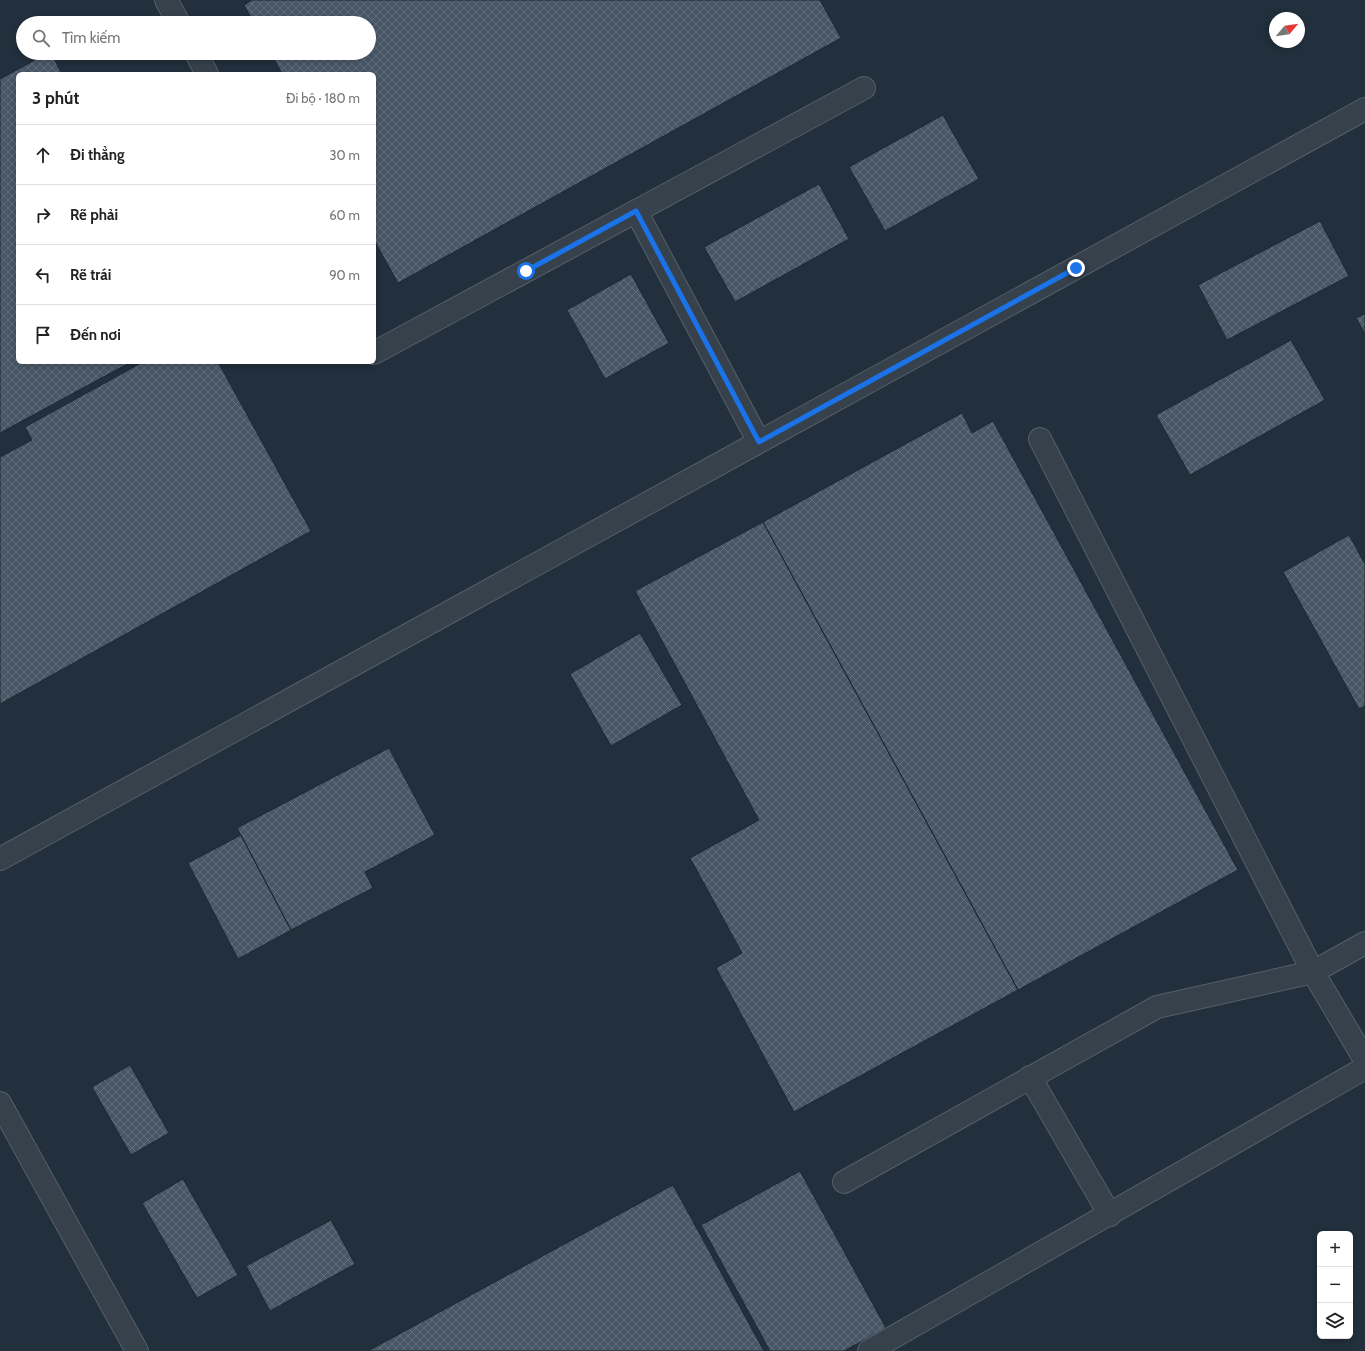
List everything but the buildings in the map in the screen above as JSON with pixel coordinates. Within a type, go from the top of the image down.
[{"type":"street","points":[[166,0],[175,16]]},
{"type":"street","points":[[200,60],[206,72]]},
{"type":"street","points":[[376,352],[864,88]]},
{"type":"street","points":[[0,859],[1365,110]]},
{"type":"street","points":[[636,211],[759,442]]},
{"type":"street","points":[[1040,439],[1313,972],[1365,1060]]},
{"type":"street","points":[[844,1182],[1157,1007],[1313,972],[1365,943]]},
{"type":"street","points":[[869,1351],[1365,1068]]},
{"type":"street","points":[[1030,1077],[1110,1214]]},
{"type":"street","points":[[0,1103],[137,1351]]},
{"type":"route","points":[[526,271],[636,211],[759,442],[1076,268]]}]
